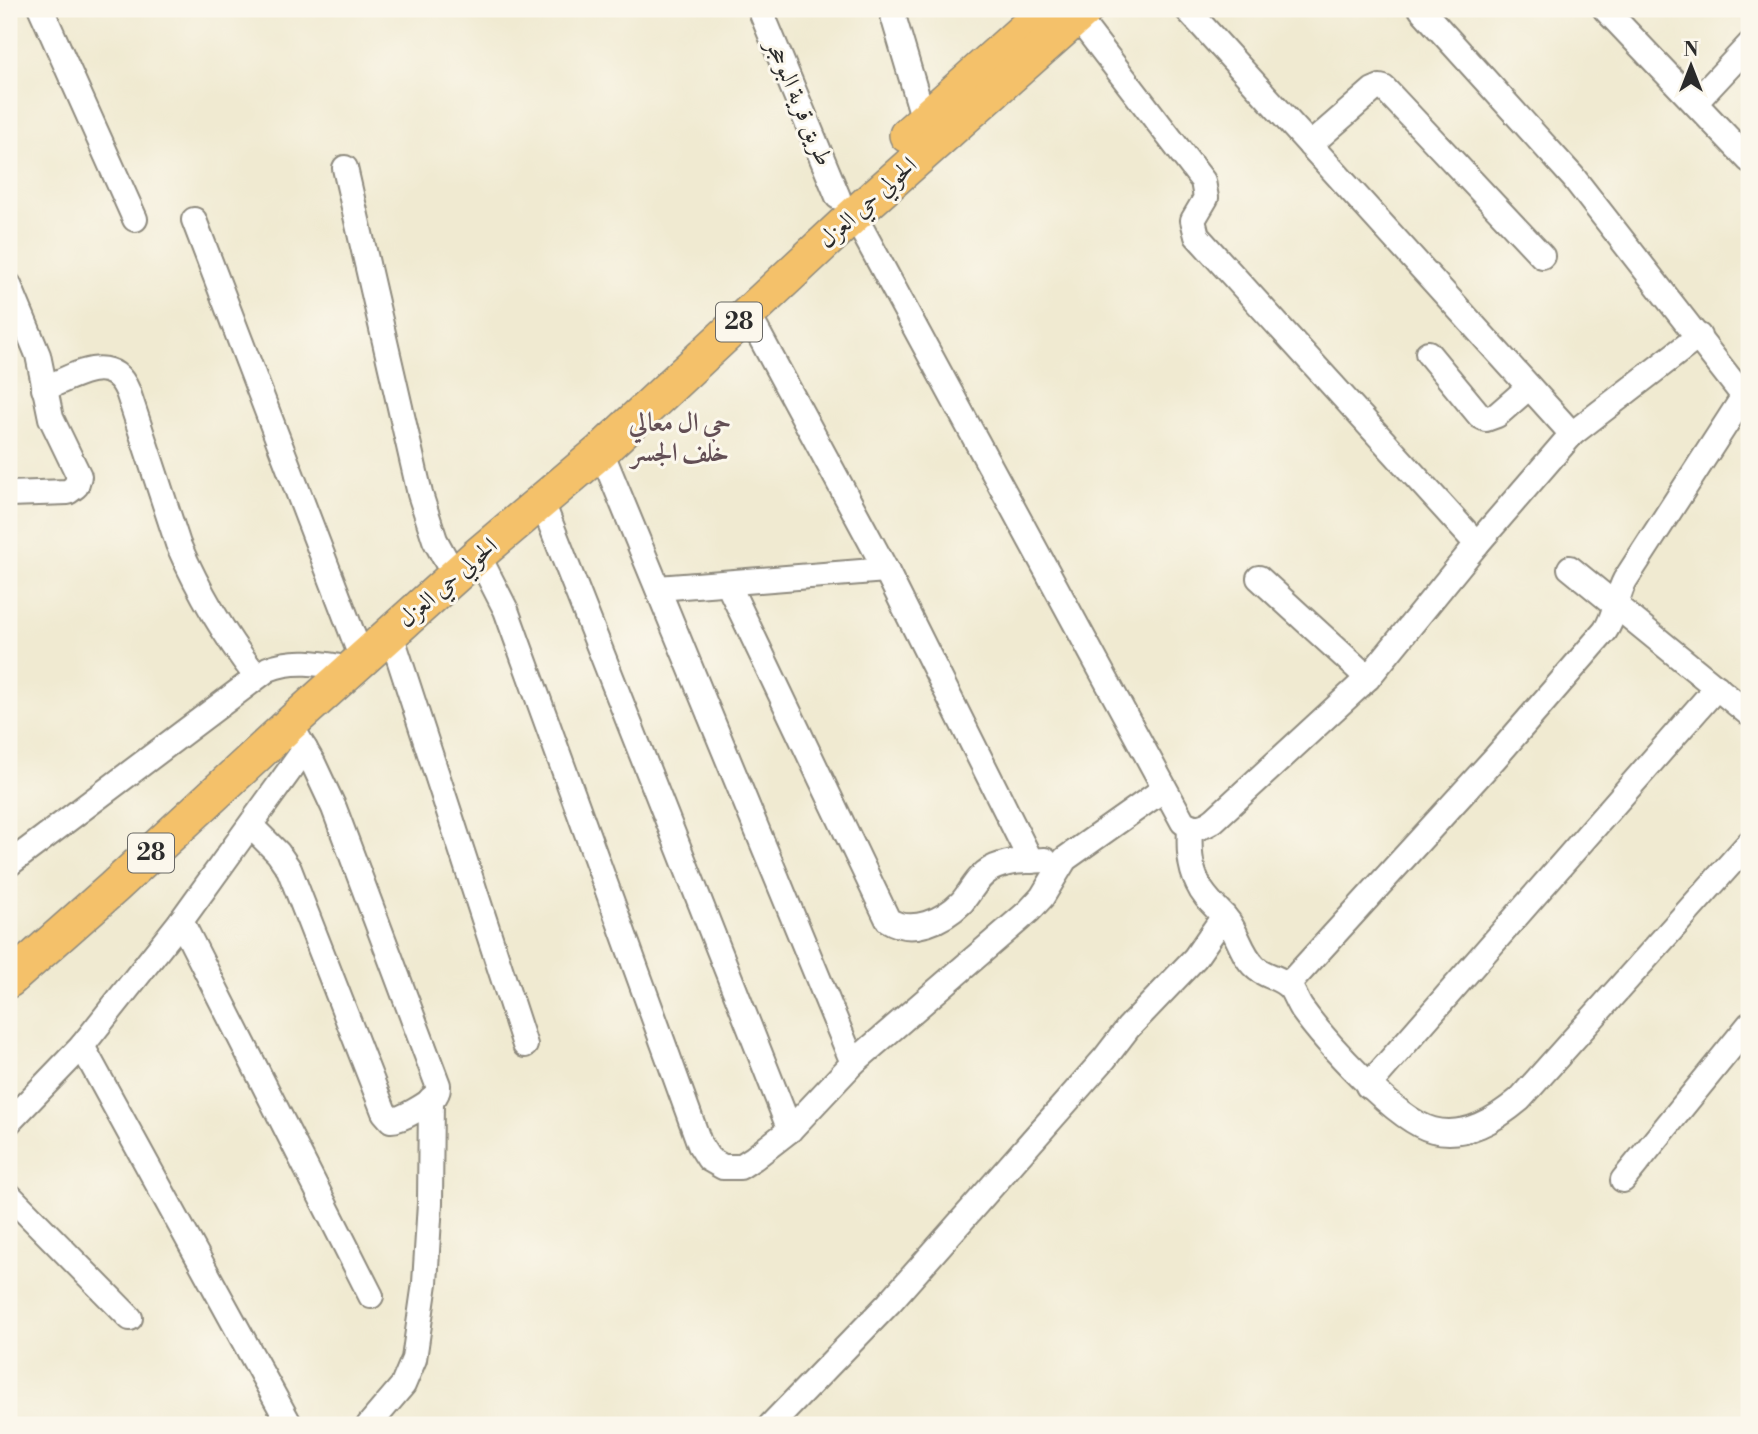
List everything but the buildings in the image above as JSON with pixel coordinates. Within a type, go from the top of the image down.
[{"type":"highway","name":"الحولي حي العزل","points":[[391,634],[402,611],[463,559],[1060,11]]},
{"type":"highway","name":"الحولي حي العزل","points":[[463,559],[542,502],[601,450],[748,314],[924,120],[1060,11]]},
{"type":"highway","name":"28","points":[[9,979],[132,870],[297,737],[357,664],[391,634]]},
{"type":"street","points":[[41,9],[135,219]]},
{"type":"street","name":"طريق قرية البوحجر","points":[[760,9],[846,206],[1164,789],[1183,822],[1190,827]]},
{"type":"street","points":[[891,9],[924,120]]},
{"type":"street","points":[[1187,9],[1572,434]]},
{"type":"street","points":[[1288,985],[1495,758],[1605,631],[1614,617],[1625,580],[1747,399],[1573,177],[1421,9]]},
{"type":"street","points":[[1605,9],[1749,160]]},
{"type":"street","points":[[1060,11],[1203,181],[1206,198],[1193,220],[1196,236],[1477,544]]},
{"type":"street","points":[[1695,103],[1749,45]]},
{"type":"street","points":[[1310,145],[1373,90],[1384,88],[1542,256]]},
{"type":"street","points":[[345,168],[420,494],[435,540],[463,559],[506,610],[700,1145],[709,1159],[723,1167],[740,1167],[790,1130],[853,1063],[1029,911],[1042,897],[1065,859],[1164,789]]},
{"type":"street","points":[[9,864],[256,676],[280,664],[292,662],[357,664],[194,220]]},
{"type":"street","points":[[9,285],[38,355],[51,418],[78,471],[79,481],[68,492],[9,494]]},
{"type":"street","points":[[748,314],[886,570],[1031,861]]},
{"type":"street","points":[[1699,336],[1572,434],[1477,544],[1368,678],[1214,820],[1199,828],[1190,827],[1190,858],[1194,876],[1205,897],[1224,916],[1255,967],[1288,985],[1302,1009],[1368,1086],[1418,1124],[1430,1129],[1461,1131],[1493,1119],[1520,1100],[1749,843]]},
{"type":"street","points":[[1428,353],[1480,416],[1486,419],[1497,415],[1530,387]]},
{"type":"street","points":[[44,389],[95,369],[108,370],[121,379],[128,392],[188,567],[225,634],[256,676]]},
{"type":"street","points":[[601,450],[853,1063]]},
{"type":"street","points":[[542,502],[790,1130]]},
{"type":"street","points":[[1570,568],[1749,714]]},
{"type":"street","points":[[658,588],[886,570]]},
{"type":"street","points":[[1259,578],[1368,678]]},
{"type":"street","points":[[728,583],[888,920],[898,926],[910,928],[938,919],[960,904],[974,883],[990,870],[1008,862],[1065,859]]},
{"type":"street","points":[[391,634],[526,1045]]},
{"type":"street","points":[[1368,1086],[1717,687]]},
{"type":"street","points":[[9,1122],[82,1046],[181,921],[251,826],[297,737]]},
{"type":"street","points":[[251,826],[278,853],[294,878],[386,1117],[396,1121],[431,1100],[438,1090],[436,1080],[334,808],[297,737]]},
{"type":"street","points":[[771,1425],[889,1303],[1105,1058],[1128,1028],[1195,958],[1224,916]]},
{"type":"street","points":[[181,921],[372,1296]]},
{"type":"street","points":[[1623,1180],[1749,1025]]},
{"type":"street","points":[[82,1046],[290,1425]]},
{"type":"street","points":[[369,1425],[403,1385],[414,1359],[425,1283],[429,1230],[431,1100]]},
{"type":"street","points":[[9,1195],[130,1318]]},
{"type":"district","name":"حي ال معالي خلف الجسر","points":[[680,438]]}]
